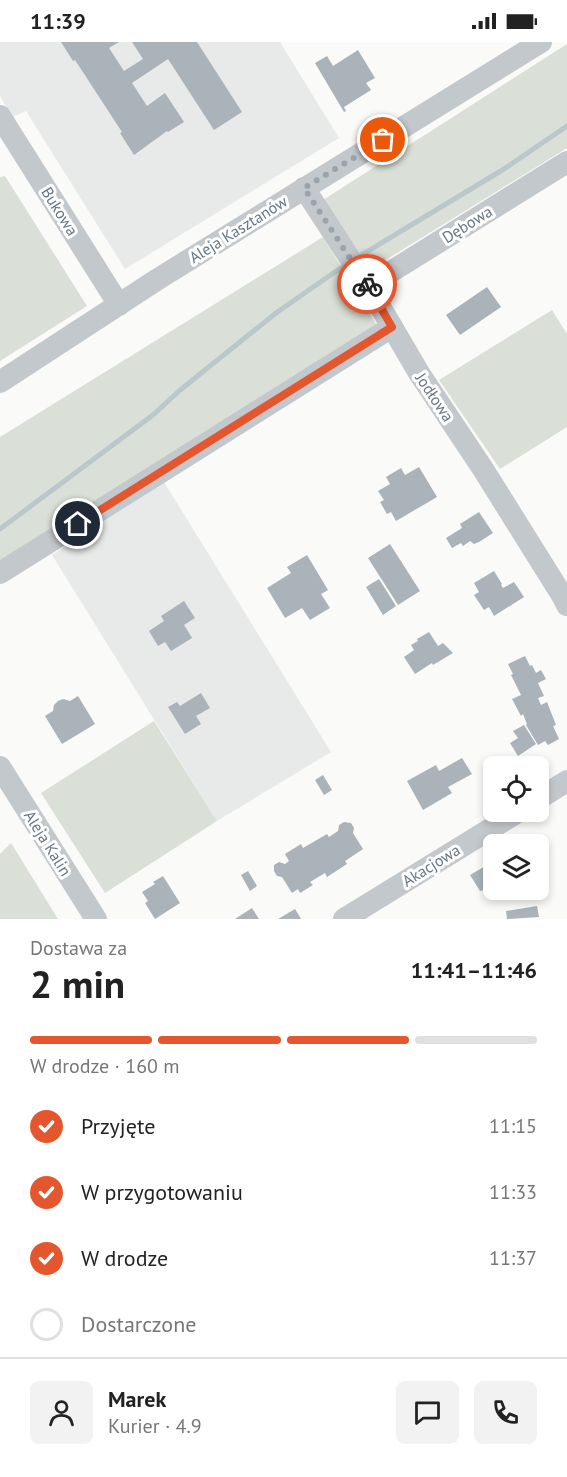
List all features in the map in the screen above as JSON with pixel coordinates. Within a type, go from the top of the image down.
[{"type":"street","name":"Aleja Kasztanów","points":[[0,382],[158,279],[541,42]]},
{"type":"street","name":"Bukowa","points":[[3,129],[119,306]]},
{"type":"street","name":"Dębowa","points":[[368,286],[567,162]]},
{"type":"street","name":"Jodłowa","points":[[304,188],[368,286],[419,373],[483,469],[567,605]]},
{"type":"street","points":[[0,573],[392,327]]},
{"type":"street","name":"Aleja Kalin","points":[[0,767],[96,919]]},
{"type":"street","points":[[549,792],[567,781]]},
{"type":"street","name":"Akacjowa","points":[[344,919],[502,822]]},
{"type":"shaded area","points":[[0,42],[280,42],[339,138],[125,269],[26,111],[12,117],[0,96]]},
{"type":"shaded area","points":[[567,44],[567,148],[371,269],[323,200]]},
{"type":"shaded area","points":[[5,176],[87,306],[0,361],[0,177]]},
{"type":"shaded area","points":[[323,237],[378,327],[0,562],[0,437]]},
{"type":"shaded area","points":[[552,310],[567,334],[567,427],[500,469],[439,380]]},
{"type":"shaded area","points":[[164,482],[331,752],[217,821],[52,555]]},
{"type":"shaded area","points":[[154,721],[217,821],[105,893],[41,793]]},
{"type":"shaded area","points":[[11,843],[58,919],[0,919],[0,854]]},
{"type":"building","points":[[61,42],[119,42],[109,48],[124,71],[143,59],[132,42],[197,42],[242,112],[214,130],[168,59],[132,83],[147,106],[165,93],[184,122],[167,131],[134,155],[120,133],[122,132]]},
{"type":"building","points":[[358,50],[375,78],[366,83],[371,90],[344,107],[346,111],[344,112],[315,63],[327,56],[333,66]]},
{"type":"building","points":[[487,287],[501,307],[460,335],[446,315]]},
{"type":"building","points":[[419,467],[437,497],[396,521],[391,512],[387,514],[380,502],[384,500],[378,491],[390,484],[386,477],[401,468],[405,475]]},
{"type":"building","points":[[479,512],[493,533],[474,544],[470,541],[463,546],[461,543],[452,548],[446,538],[462,528],[460,524]]},
{"type":"building","points":[[390,544],[420,591],[398,605],[368,558]]},
{"type":"building","points":[[307,555],[328,590],[321,594],[330,608],[310,620],[302,608],[285,618],[267,588],[291,573],[287,567]]},
{"type":"building","points":[[494,571],[503,588],[514,582],[524,597],[494,616],[489,607],[484,610],[474,595],[479,592],[474,583]]},
{"type":"building","points":[[379,579],[396,606],[383,615],[366,587]]},
{"type":"building","points":[[184,601],[195,618],[184,625],[192,638],[171,651],[165,642],[158,646],[149,631],[164,621],[161,616]]},
{"type":"building","points":[[429,632],[438,646],[443,643],[453,653],[415,674],[404,657],[414,650],[411,645],[418,641],[417,639]]},
{"type":"building","points":[[525,656],[536,673],[541,670],[546,679],[538,683],[544,696],[538,698],[541,705],[547,702],[559,739],[548,745],[545,741],[538,745],[526,725],[523,714],[521,716],[512,699],[521,695],[508,664]]},
{"type":"building","points":[[201,693],[210,708],[196,716],[201,724],[185,734],[168,707],[177,702],[180,706]]},
{"type":"building","points":[[78,696],[95,724],[62,744],[45,716],[53,711],[58,701],[63,699],[70,701]]},
{"type":"building","points":[[524,725],[536,744],[518,756],[510,743],[518,738],[513,731]]},
{"type":"building","points":[[462,758],[472,774],[448,787],[452,793],[423,810],[407,781],[436,765],[439,771]]},
{"type":"building","points":[[323,775],[332,790],[324,795],[315,780]]},
{"type":"building","points":[[344,822],[351,823],[354,828],[353,833],[363,849],[345,861],[347,864],[327,877],[325,873],[310,882],[313,885],[300,893],[298,889],[292,893],[282,877],[277,876],[274,865],[279,862],[285,864],[289,861],[285,854],[301,844],[303,848],[327,834],[329,837],[338,831],[339,825]]},
{"type":"building","points":[[483,867],[483,890],[480,891],[470,875]]},
{"type":"building","points":[[248,871],[257,886],[250,891],[241,875]]},
{"type":"building","points":[[163,876],[180,903],[155,919],[145,903],[148,901],[142,892]]},
{"type":"building","points":[[537,906],[539,917],[507,919],[506,911]]},
{"type":"building","points":[[252,908],[259,919],[235,919]]},
{"type":"building","points":[[295,909],[301,919],[278,919]]},
{"type":"waterway","points":[[360,256],[504,169],[567,126]]},
{"type":"waterway","points":[[0,529],[153,415],[179,391],[276,313],[342,267]]},
{"type":"way so far","points":[[367,284],[304,188],[383,140]]},
{"type":"route","points":[[78,524],[392,327],[367,284]]}]
